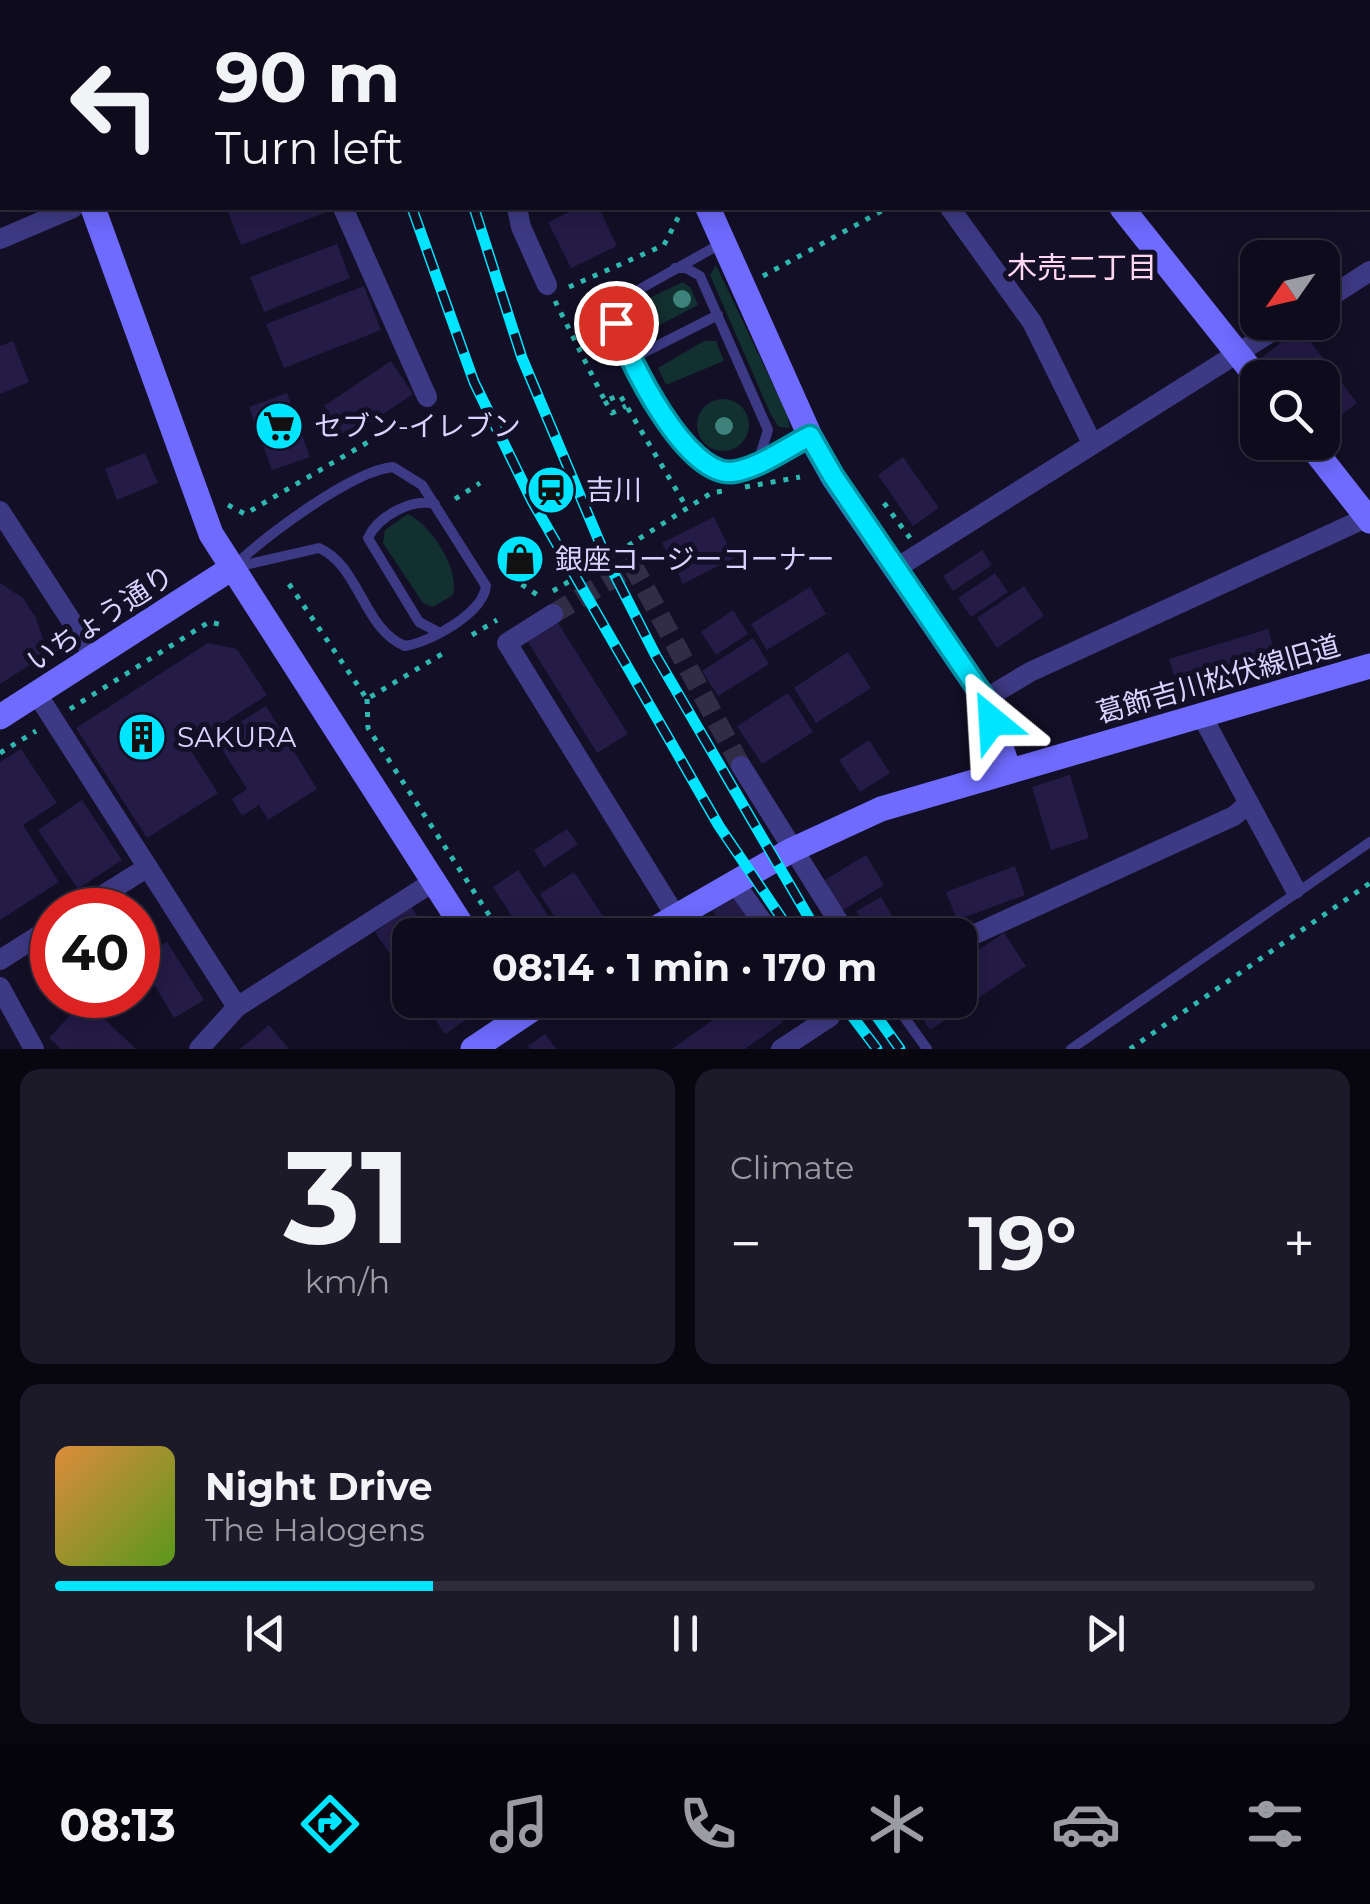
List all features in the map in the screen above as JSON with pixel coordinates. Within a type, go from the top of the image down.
[{"type":"street","points":[[0,240],[68,210]]},
{"type":"street","points":[[93,210],[205,521],[457,918]]},
{"type":"street","points":[[344,210],[427,396]]},
{"type":"street","points":[[517,210],[521,228],[547,285]]},
{"type":"street","points":[[709,210],[810,436],[985,699],[1009,771]]},
{"type":"street","points":[[951,210],[1032,322],[1091,442]]},
{"type":"street","points":[[1124,210],[1243,360]]},
{"type":"street","points":[[1340,290],[1370,271]]},
{"type":"street","points":[[895,568],[1257,340]]},
{"type":"street","points":[[985,699],[1013,680],[1369,518],[1322,460]]},
{"type":"street","points":[[0,511],[94,656]]},
{"type":"street","name":"いちょう通り","points":[[0,717],[232,568]]},
{"type":"street","points":[[553,614],[508,643],[675,915]]},
{"type":"street","name":"葛飾吉川松伏線旧道","points":[[670,918],[790,851],[881,809],[1370,666]]},
{"type":"street","points":[[37,694],[237,1007]]},
{"type":"street","points":[[1202,716],[1296,890]]},
{"type":"street","points":[[742,766],[790,851],[835,918]]},
{"type":"street","points":[[977,933],[1234,816],[1249,803]]},
{"type":"street","points":[[115,888],[148,867]]},
{"type":"street","points":[[199,1049],[237,1007],[433,882]]},
{"type":"street","points":[[734,882],[760,918]]},
{"type":"street","points":[[0,960],[30,941]]},
{"type":"street","points":[[0,988],[34,1049]]},
{"type":"street","points":[[473,1049],[506,1018]]},
{"type":"street","points":[[781,1049],[828,1018]]},
{"type":"lane","points":[[723,243],[624,298],[617,310],[621,338],[694,458],[720,471],[754,464],[810,436]]},
{"type":"lane","points":[[674,268],[686,268],[700,276],[768,430],[763,456],[754,464]]},
{"type":"lane","points":[[633,358],[718,314]]},
{"type":"lane","points":[[380,468],[410,473],[435,504],[486,586],[478,604],[418,644],[397,642],[384,632],[335,559],[319,548],[232,568],[267,535],[380,468]]},
{"type":"lane","points":[[435,504],[411,502],[372,529],[368,538],[418,622],[438,632]]},
{"type":"lane","points":[[1071,1049],[1370,842]]},
{"type":"lane","points":[[905,1018],[927,1049]]},
{"type":"path","points":[[626,406],[612,413],[552,294],[664,245],[682,210]]},
{"type":"path","points":[[764,276],[883,210]]},
{"type":"path","points":[[756,258],[772,293]]},
{"type":"path","points":[[605,401],[620,395],[687,508]]},
{"type":"path","points":[[222,489],[229,508],[245,514],[387,431],[414,424]]},
{"type":"path","points":[[500,570],[542,598],[711,493],[800,477]]},
{"type":"path","points":[[455,500],[480,483]]},
{"type":"path","points":[[880,498],[914,544]]},
{"type":"path","points":[[623,549],[633,566]]},
{"type":"path","points":[[0,753],[208,622],[223,625]]},
{"type":"path","points":[[368,699],[368,728],[491,918]]},
{"type":"path","points":[[1130,1049],[1370,883]]},
{"type":"green space","points":[[716,265],[787,414],[790,428],[779,427],[771,415],[710,275]]},
{"type":"green space","points":[[683,282],[691,288],[698,305],[646,332],[639,310],[647,299]]},
{"type":"green space","points":[[704,341],[716,341],[724,361],[666,385],[658,368]]},
{"type":"green space","points":[[723,399],[741,407],[749,425],[741,443],[723,451],[705,443],[697,425],[705,407]]},
{"type":"green space","points":[[408,514],[434,538],[452,573],[453,595],[433,607],[423,603],[383,543],[385,530]]},
{"type":"building","points":[[227,210],[326,210],[327,212],[241,245]]},
{"type":"building","points":[[574,210],[600,210],[617,246],[571,268],[548,222]]},
{"type":"building","points":[[337,244],[350,278],[264,312],[250,277]]},
{"type":"building","points":[[364,286],[381,330],[284,368],[266,324]]},
{"type":"building","points":[[1284,340],[1309,340],[1324,360],[1262,360]]},
{"type":"building","points":[[13,341],[29,382],[0,394],[0,346]]},
{"type":"building","points":[[391,361],[413,394],[346,439],[324,406]]},
{"type":"building","points":[[1340,381],[1357,403],[1340,416]]},
{"type":"building","points":[[287,393],[310,457],[272,470],[249,407]]},
{"type":"building","points":[[145,453],[158,483],[117,500],[105,469]]},
{"type":"building","points":[[903,457],[939,508],[913,526],[878,475]]},
{"type":"building","points":[[714,517],[734,558],[683,584],[662,543]]},
{"type":"building","points":[[982,550],[992,565],[953,591],[943,576]]},
{"type":"building","points":[[995,573],[1008,592],[971,617],[958,598]]},
{"type":"building","points":[[0,583],[23,598],[36,618],[48,653],[0,684]]},
{"type":"building","points":[[1024,586],[1044,616],[997,648],[977,618]]},
{"type":"building","points":[[810,587],[826,614],[767,650],[751,624]]},
{"type":"building","points":[[733,610],[748,634],[716,655],[701,632]]},
{"type":"building","points":[[558,623],[628,734],[597,753],[528,642]]},
{"type":"building","points":[[1268,629],[1280,670],[1182,700],[1169,659]]},
{"type":"building","points":[[753,638],[769,664],[718,696],[702,671]]},
{"type":"building","name":"SAKURA","points":[[208,643],[237,649],[267,695],[188,746],[218,793],[147,838],[76,728]]},
{"type":"building","points":[[848,652],[871,688],[816,723],[794,688]]},
{"type":"building","points":[[788,693],[813,732],[762,764],[737,726]]},
{"type":"building","points":[[266,706],[317,789],[268,820],[259,805],[242,816],[232,799],[247,789],[215,738]]},
{"type":"building","points":[[869,740],[890,773],[860,792],[839,760]]},
{"type":"building","points":[[21,749],[57,803],[23,825],[59,882],[50,888],[30,888],[30,901],[0,920],[0,762]]},
{"type":"building","points":[[1070,775],[1089,838],[1051,850],[1032,787]]},
{"type":"building","points":[[82,800],[122,860],[77,888],[38,830]]},
{"type":"building","points":[[567,829],[578,844],[544,867],[534,850]]},
{"type":"building","points":[[866,855],[884,885],[838,913],[820,883]]},
{"type":"building","points":[[1015,866],[1025,895],[956,918],[946,892]]},
{"type":"building","points":[[518,870],[550,918],[513,918],[493,887]]},
{"type":"building","points":[[574,872],[604,918],[555,918],[540,894]]},
{"type":"building","points":[[737,894],[753,918],[717,918],[712,911]]},
{"type":"building","points":[[881,897],[893,918],[860,918],[856,911]]},
{"type":"building","points":[[411,907],[418,918],[395,918]]},
{"type":"building","points":[[392,920],[392,957],[375,932]]},
{"type":"building","points":[[1004,933],[1026,966],[977,999],[977,951]]},
{"type":"building","points":[[167,942],[204,1000],[174,1018],[160,994],[160,946]]},
{"type":"building","points":[[67,1018],[103,1018],[136,1049],[61,1049],[49,1038]]},
{"type":"building","points":[[434,1018],[469,1018],[445,1034]]},
{"type":"building","points":[[716,1018],[780,1018],[783,1022],[745,1049],[672,1049]]},
{"type":"building","points":[[922,1018],[948,1018],[930,1030]]},
{"type":"building","points":[[269,1025],[289,1049],[240,1049]]},
{"type":"building","points":[[545,1034],[556,1049],[530,1049],[528,1046]]},
{"type":"tunnel","points":[[553,614],[633,566],[741,766]]},
{"type":"railway","points":[[413,210],[474,382],[532,501],[719,826],[781,918]]},
{"type":"railway","points":[[475,210],[522,358],[608,562],[656,656],[809,918]]},
{"type":"railway","points":[[854,1018],[877,1049]]},
{"type":"railway","points":[[878,1018],[900,1049]]},
{"type":"place","name":"セブン-イレブン","points":[[279,426]]},
{"type":"place","name":"吉川","points":[[551,490]]},
{"type":"place","name":"銀座コージーコーナー","points":[[520,559]]},
{"type":"place","name":"SAKURA","points":[[142,737]]},
{"type":"district","name":"木売二丁目","points":[[1082,268]]},
{"type":"route","points":[[616,323],[680,440],[705,466],[732,472],[744,469],[810,436],[833,476],[985,699],[992,721]]}]
